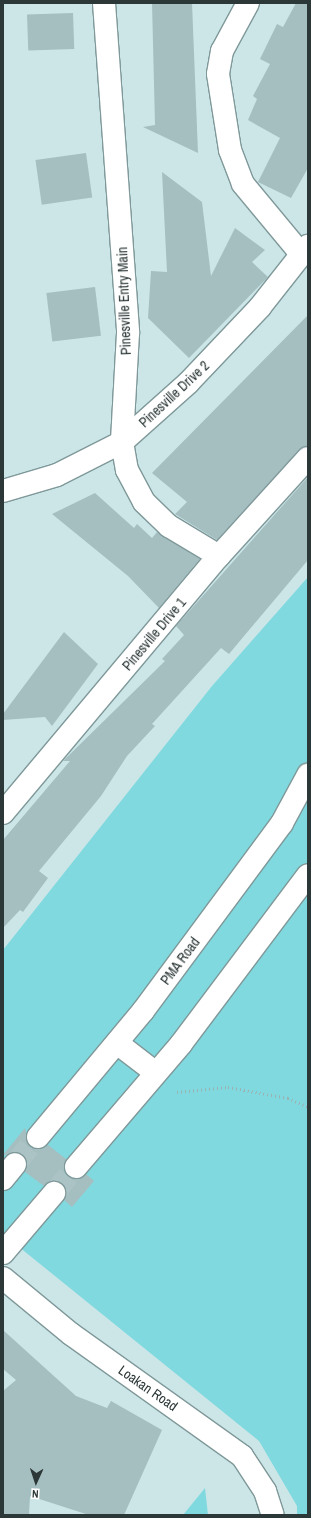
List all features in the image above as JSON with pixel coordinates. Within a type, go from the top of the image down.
[{"type":"street","name":"Pinesville Entry Main","points":[[104,3],[128,333],[122,442],[127,470],[144,502],[169,526],[219,556]]},
{"type":"street","points":[[248,3],[222,51],[218,74],[230,150],[243,184],[305,250]]},
{"type":"street","name":"Pinesville Drive 2","points":[[3,491],[57,475],[122,442],[188,383],[260,307],[305,250]]},
{"type":"street","name":"Pinesville Drive 1","points":[[3,813],[219,556],[308,458]]},
{"type":"street","name":"PMA Road","points":[[38,1137],[117,1042],[282,823],[308,775]]},
{"type":"street","points":[[76,1167],[156,1073],[308,875]]},
{"type":"street","points":[[117,1042],[156,1073]]},
{"type":"street","points":[[3,1253],[54,1193]]},
{"type":"street","name":"Loakan Road","points":[[3,1278],[71,1334],[242,1456],[265,1491],[273,1515]]},
{"type":"path","points":[[173,1092],[228,1088],[288,1098],[308,1106]]},
{"type":"shaded area","points":[[308,577],[308,1515],[297,1515],[297,1506],[259,1441],[3,1234],[3,950],[212,686]]},
{"type":"shaded area","points":[[205,1488],[208,1515],[183,1515]]},
{"type":"building","points":[[152,3],[192,3],[198,153],[143,127],[155,125]]},
{"type":"building","points":[[296,3],[308,3],[308,168],[291,198],[258,182],[280,138],[248,120],[257,99],[253,96],[270,64],[260,59],[277,24],[283,27]]},
{"type":"building","points":[[73,13],[74,49],[28,51],[27,15]]},
{"type":"building","points":[[86,153],[92,198],[42,205],[35,160]]},
{"type":"building","points":[[162,172],[202,202],[211,276],[235,228],[265,250],[252,262],[268,277],[189,358],[148,318],[151,271],[167,272]]},
{"type":"building","points":[[95,287],[101,336],[52,342],[46,293]]},
{"type":"building","points":[[308,315],[308,446],[299,450],[217,540],[175,514],[187,502],[152,473]]},
{"type":"building","points":[[308,477],[308,560],[229,654],[221,648],[152,724],[155,726],[127,756],[101,796],[39,871],[48,878],[23,912],[20,910],[3,928],[3,840],[70,761],[63,761],[165,661],[162,659],[184,635],[176,626]]},
{"type":"building","points":[[95,493],[134,528],[137,524],[152,538],[157,532],[200,559],[159,608],[128,576],[52,514]]},
{"type":"building","points":[[64,632],[98,664],[52,726],[45,717],[3,720],[3,714]]},
{"type":"building","points":[[25,1128],[30,1147],[42,1149],[48,1145],[66,1159],[64,1171],[68,1177],[80,1179],[86,1174],[94,1181],[72,1207],[64,1200],[66,1189],[62,1183],[50,1181],[44,1186],[25,1172],[27,1160],[22,1154],[3,1155]]},
{"type":"building","points":[[3,1330],[76,1396],[107,1408],[111,1401],[162,1430],[124,1515],[89,1515],[30,1496],[29,1515],[3,1515],[3,1391],[16,1380],[3,1369]]},
{"type":"tunnel","points":[[15,1164],[38,1137]]},
{"type":"tunnel","points":[[54,1193],[76,1167]]}]
